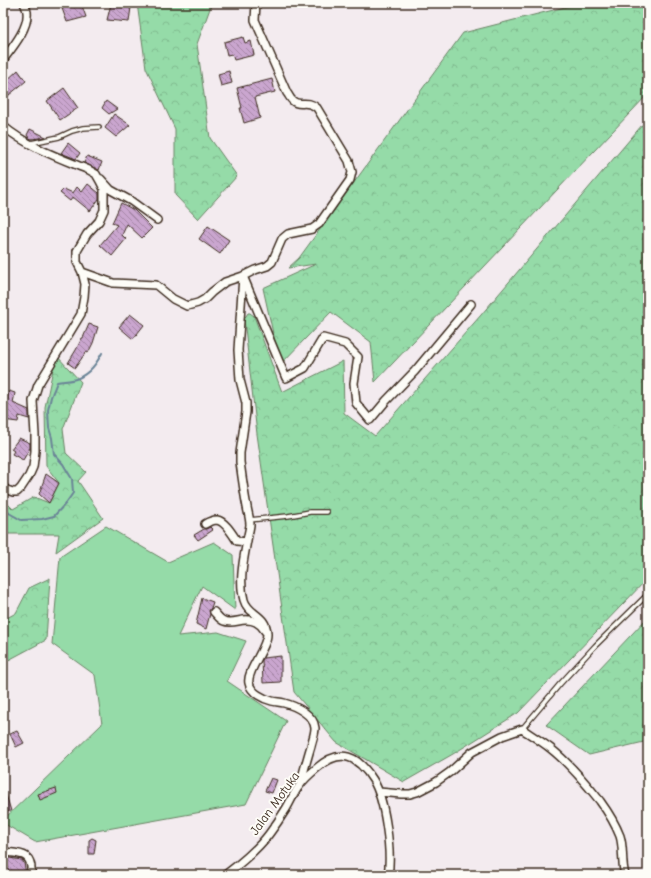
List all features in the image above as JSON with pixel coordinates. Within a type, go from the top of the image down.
[{"type":"street","points":[[3,60],[23,30],[27,21],[27,12],[24,3]]},
{"type":"street","points":[[82,272],[113,283],[156,286],[173,299],[187,306],[198,303],[225,282],[267,266],[272,262],[282,240],[288,234],[312,229],[319,224],[350,180],[352,172],[349,161],[317,108],[313,104],[294,102],[287,93],[255,20],[256,3]]},
{"type":"street","points":[[3,126],[12,134],[28,144],[90,170],[96,174],[111,190],[132,201],[157,220]]},
{"type":"street","points":[[3,487],[7,490],[17,492],[29,476],[33,467],[35,450],[33,401],[38,385],[81,314],[85,284],[82,272],[77,262],[77,250],[87,234],[99,221],[104,210],[104,189],[96,174]]},
{"type":"street","points":[[243,276],[286,378],[305,368],[323,338],[345,344],[358,357],[354,383],[356,403],[370,420],[415,371],[472,304]]},
{"type":"street","points":[[243,276],[238,350],[240,380],[246,404],[246,412],[240,462],[250,523],[243,567],[242,585],[244,601],[249,609],[265,623],[267,635],[251,671],[248,683],[251,688],[264,698],[273,702],[284,703],[303,712],[310,717],[314,724],[315,729],[313,740],[300,784]]},
{"type":"street","points":[[205,524],[217,520],[228,528],[237,541],[247,542]]},
{"type":"street","points":[[214,612],[223,621],[228,622],[249,619],[264,628],[267,635]]},
{"type":"street","points":[[379,792],[401,794],[417,792],[436,782],[450,772],[472,752],[502,736],[522,729],[554,752],[578,775],[588,785],[611,816],[620,836],[625,875]]},
{"type":"street","name":"Jalan Motuka","points":[[225,875],[250,855],[268,835],[300,784],[325,761],[341,756],[357,761],[367,772],[379,792],[389,849],[390,860],[388,875]]},
{"type":"street","points":[[3,852],[26,856],[31,861],[31,875]]},
{"type":"lane","points":[[28,144],[59,137],[83,128],[99,127]]},
{"type":"lane","points":[[249,520],[310,512],[327,512]]},
{"type":"lane","points":[[522,729],[594,646],[648,594]]},
{"type":"green space","points":[[137,3],[212,3],[197,44],[210,138],[237,176],[198,219],[175,195],[175,129],[146,68]]},
{"type":"green space","points":[[573,3],[648,3],[648,94],[375,382],[371,342],[331,312],[280,365],[263,288],[316,264],[288,268],[299,258],[463,33],[573,5]]},
{"type":"green space","points":[[648,118],[648,578],[518,713],[453,754],[404,782],[336,742],[294,692],[257,434],[244,319],[248,313],[254,316],[282,392],[343,361],[344,413],[375,436],[481,315]]},
{"type":"green space","points":[[56,355],[81,382],[63,429],[66,453],[86,472],[78,481],[103,518],[56,552],[59,534],[3,534],[3,499],[13,509],[34,497],[49,503],[59,483],[46,466],[45,407]]},
{"type":"green space","points":[[106,526],[168,562],[214,542],[233,555],[235,610],[202,586],[178,636],[218,632],[246,641],[227,681],[286,721],[246,804],[35,842],[3,823],[3,820],[102,724],[95,675],[52,644],[60,557]]},
{"type":"green space","points":[[50,578],[46,640],[3,663],[3,620],[16,613],[29,588]]},
{"type":"green space","points":[[648,617],[648,741],[589,755],[546,725]]},
{"type":"building","points":[[60,3],[81,3],[86,17],[67,22]]},
{"type":"building","points":[[111,4],[131,7],[129,22],[107,20]]},
{"type":"building","points":[[243,37],[245,43],[251,41],[254,55],[234,60],[232,54],[227,55],[224,42]]},
{"type":"building","points":[[18,70],[26,81],[3,100],[3,84]]},
{"type":"building","points":[[229,71],[232,83],[221,86],[218,74]]},
{"type":"building","points":[[272,79],[275,92],[255,97],[260,118],[244,123],[237,88]]},
{"type":"building","points":[[64,88],[78,108],[60,120],[47,101]]},
{"type":"building","points":[[106,101],[117,109],[109,114],[102,108]]},
{"type":"building","points":[[114,114],[130,125],[116,137],[105,128]]},
{"type":"building","points":[[30,129],[46,137],[29,138],[27,135]]},
{"type":"building","points":[[68,143],[80,153],[76,159],[61,153]]},
{"type":"building","points":[[87,156],[102,162],[99,170],[84,163]]},
{"type":"building","points":[[88,184],[99,193],[99,199],[90,211],[73,197],[70,201],[60,193],[64,189],[73,193],[77,187],[82,192]]},
{"type":"building","points":[[121,203],[134,210],[152,228],[142,238],[127,224],[122,235],[126,239],[112,256],[100,245],[117,225],[112,223]]},
{"type":"building","points":[[208,226],[229,240],[220,254],[199,239]]},
{"type":"building","points":[[130,314],[144,325],[133,339],[119,327]]},
{"type":"building","points":[[89,324],[98,327],[93,343],[88,353],[86,352],[75,368],[68,363],[83,338]]},
{"type":"building","points":[[9,391],[15,393],[13,403],[29,410],[29,419],[19,416],[18,422],[3,420],[3,404],[6,404]]},
{"type":"building","points":[[19,438],[30,443],[30,448],[23,460],[12,454],[14,451],[11,449]]},
{"type":"building","points":[[46,474],[59,483],[49,503],[39,494]]},
{"type":"building","points":[[210,527],[213,530],[198,540],[194,535],[204,529]]},
{"type":"building","points":[[202,598],[213,602],[209,611],[210,614],[206,629],[196,624]]},
{"type":"building","points":[[281,656],[281,682],[263,683],[263,658]]},
{"type":"building","points":[[17,731],[24,743],[16,747],[10,734]]},
{"type":"building","points":[[271,778],[277,780],[272,793],[265,791]]},
{"type":"building","points":[[4,788],[11,811],[3,812]]},
{"type":"building","points":[[56,788],[57,793],[40,800],[38,794]]},
{"type":"building","points":[[92,838],[96,840],[94,854],[89,854],[89,840]]},
{"type":"building","points":[[3,857],[22,860],[26,874],[3,875]]},
{"type":"waterway","points":[[3,505],[9,513],[21,520],[42,519],[54,516],[73,493],[72,479],[63,464],[54,454],[49,428],[48,410],[57,382],[72,380],[82,376],[94,366],[102,353]]}]
